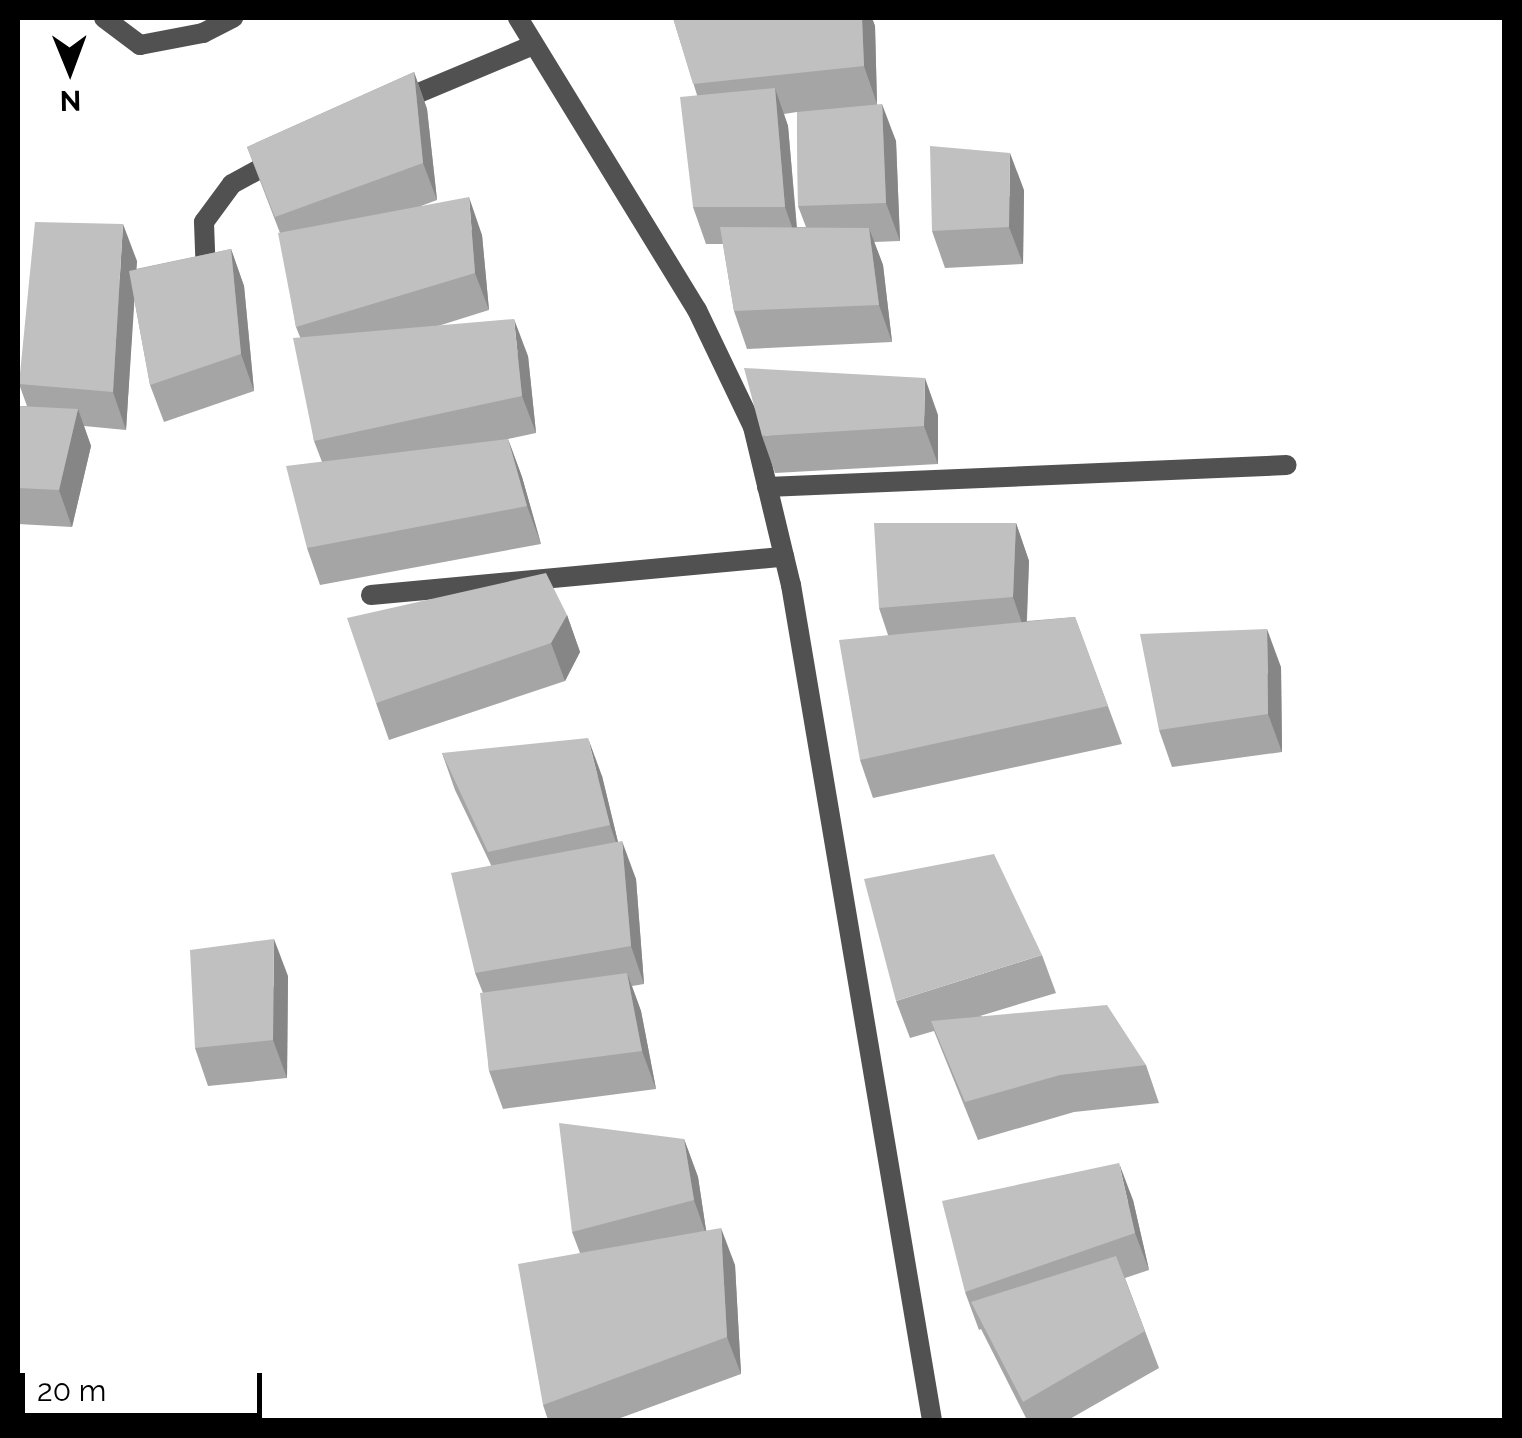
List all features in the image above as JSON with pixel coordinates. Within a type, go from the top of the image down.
[{"type":"street","points":[[104,18],[140,45],[203,33],[233,18]]},
{"type":"street","points":[[518,18],[732,374],[768,487],[784,557],[932,1420]]},
{"type":"street","points":[[377,110],[533,45]]},
{"type":"street","points":[[206,277],[204,222],[232,184],[291,151]]},
{"type":"street","points":[[768,487],[1286,464]]},
{"type":"street","points":[[370,595],[784,557]]},
{"type":"building","points":[[673,18],[862,18],[864,66],[693,84]]},
{"type":"building","points":[[414,72],[423,163],[275,217],[247,147]]},
{"type":"building","points":[[775,88],[785,207],[693,207],[680,97]]},
{"type":"building","points":[[882,104],[886,203],[798,206],[797,112]]},
{"type":"building","points":[[930,146],[1010,153],[1009,227],[932,231]]},
{"type":"building","points":[[469,197],[475,273],[296,327],[278,233]]},
{"type":"building","points":[[35,222],[123,224],[113,392],[19,384]]},
{"type":"building","points":[[720,227],[869,228],[879,305],[734,311]]},
{"type":"building","points":[[231,249],[241,354],[150,385],[129,271]]},
{"type":"building","points":[[514,319],[522,396],[314,441],[293,338]]},
{"type":"building","points":[[744,368],[925,378],[924,426],[762,436]]},
{"type":"building","points":[[18,406],[78,409],[59,490],[18,488]]},
{"type":"building","points":[[508,439],[527,506],[307,548],[286,466]]},
{"type":"building","points":[[874,523],[1016,523],[1013,597],[879,608]]},
{"type":"building","points":[[546,573],[567,615],[551,643],[376,703],[347,618]]},
{"type":"building","points":[[1075,617],[1108,706],[860,760],[839,640]]},
{"type":"building","points":[[1267,629],[1268,714],[1159,730],[1140,634]]},
{"type":"building","points":[[588,738],[610,825],[488,852],[442,753]]},
{"type":"building","points":[[622,841],[631,946],[475,973],[451,873]]},
{"type":"building","points":[[994,854],[1042,955],[896,1001],[864,879]]},
{"type":"building","points":[[274,939],[273,1040],[195,1048],[190,950]]},
{"type":"building","points":[[627,973],[642,1051],[489,1071],[480,993]]},
{"type":"building","points":[[1107,1005],[1146,1065],[1060,1075],[965,1102],[931,1021]]},
{"type":"building","points":[[559,1123],[684,1139],[694,1200],[572,1232]]},
{"type":"building","points":[[1119,1163],[1135,1233],[965,1292],[942,1201]]},
{"type":"building","points":[[721,1228],[727,1337],[543,1405],[518,1264]]},
{"type":"building","points":[[1116,1256],[1145,1331],[1023,1402],[971,1302]]}]
